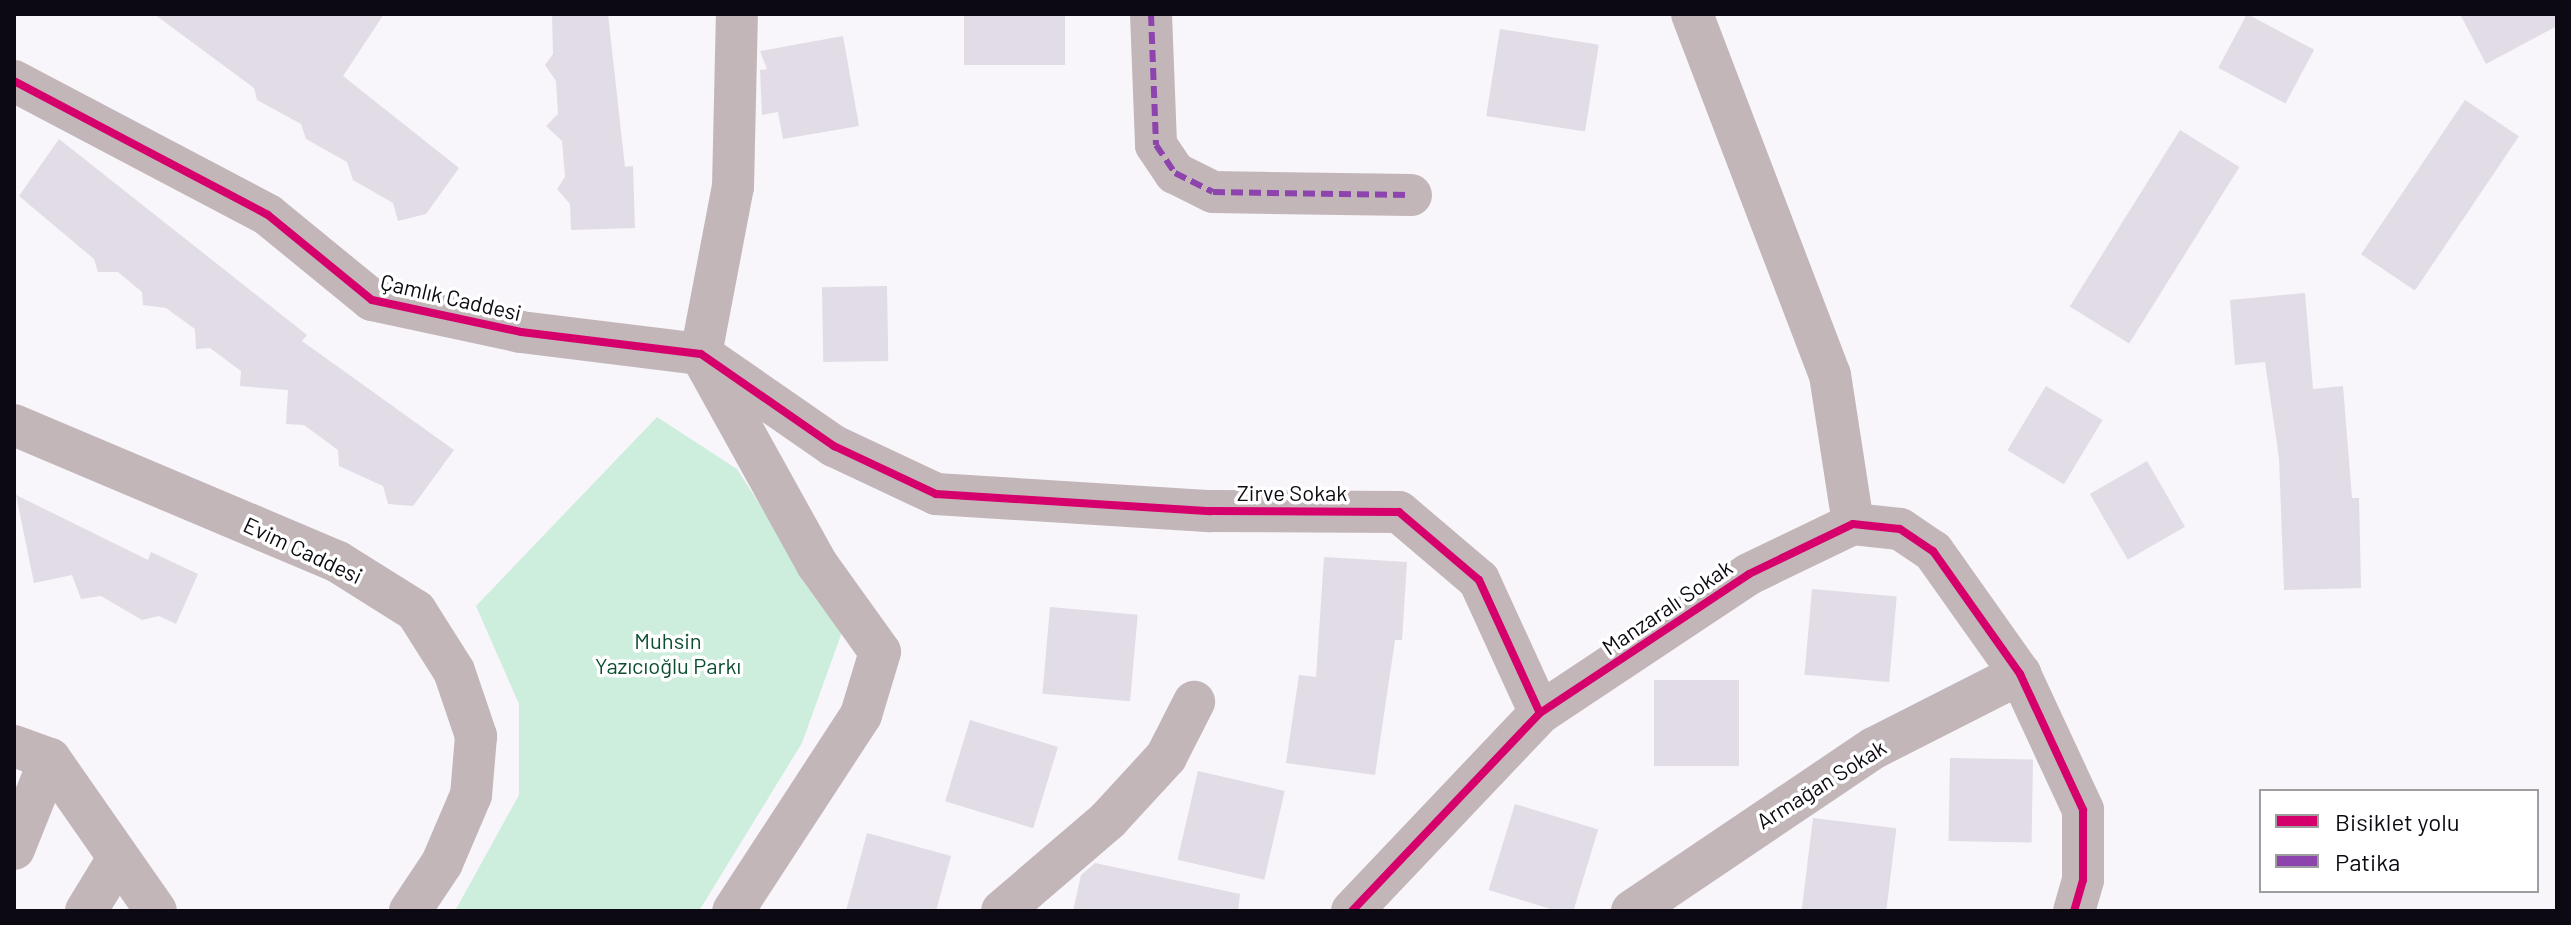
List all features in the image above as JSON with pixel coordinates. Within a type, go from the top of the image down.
[{"type":"street","points":[[733,911],[861,715],[880,652],[817,564],[701,354],[733,187],[737,14]]},
{"type":"street","points":[[1151,14],[1156,145],[1175,173],[1213,192],[1411,195]]},
{"type":"street","points":[[1692,14],[1830,375],[1853,524],[1900,529],[1933,551],[2020,674],[2083,810],[2083,880],[2074,911]]},
{"type":"street","name":"Çamlık Caddesi","points":[[14,81],[268,215],[372,300],[521,332],[701,354]]},
{"type":"street","name":"Zirve Sokak","points":[[701,354],[834,446],[936,494],[1210,511],[1399,512],[1479,580],[1540,713]]},
{"type":"street","name":"Evim Caddesi","points":[[14,425],[338,562],[416,611],[454,671],[476,736],[471,795],[442,863],[410,911]]},
{"type":"street","name":"Manzaralı Sokak","points":[[1540,713],[1749,574],[1853,524]]},
{"type":"street","name":"Armağan Sokak","points":[[1632,911],[1874,748],[2020,674]]},
{"type":"street","points":[[1002,911],[1108,820],[1166,757],[1194,702]]},
{"type":"street","points":[[1352,911],[1540,713]]},
{"type":"street","points":[[14,849],[32,752]]},
{"type":"street","points":[[32,752],[85,800],[117,860],[156,911]]},
{"type":"street","points":[[86,911],[117,860]]},
{"type":"green space","name":"Muhsin Yazıcıoğlu Parkı","points":[[657,417],[737,469],[842,632],[802,743],[699,911],[455,911],[519,795],[519,704],[476,606]]},
{"type":"building","points":[[154,14],[384,14],[343,76],[459,168],[426,214],[398,221],[393,203],[353,180],[347,162],[306,139],[301,124],[257,100],[254,88]]},
{"type":"building","points":[[552,14],[608,14],[625,167],[633,166],[635,228],[571,230],[570,204],[557,189],[565,177],[562,141],[546,126],[558,114],[556,81],[545,65],[553,54]]},
{"type":"building","points":[[964,14],[1065,14],[1065,65],[964,65]]},
{"type":"building","points":[[2247,14],[2314,50],[2285,104],[2218,68]]},
{"type":"building","points":[[2460,14],[2557,14],[2557,26],[2486,64]]},
{"type":"building","points":[[1500,29],[1599,45],[1585,132],[1486,116]]},
{"type":"building","points":[[843,36],[859,126],[783,139],[778,112],[762,115],[760,70],[767,69],[760,51]]},
{"type":"building","points":[[2465,100],[2519,136],[2415,291],[2361,254]]},
{"type":"building","points":[[2180,130],[2239,167],[2129,343],[2070,306]]},
{"type":"building","points":[[59,139],[307,335],[302,341],[454,450],[413,506],[388,504],[383,486],[339,466],[338,450],[304,425],[286,424],[288,390],[240,386],[241,371],[210,348],[196,349],[195,329],[166,308],[143,305],[142,292],[118,272],[98,272],[94,259],[19,196]]},
{"type":"building","points":[[887,286],[888,361],[823,362],[822,287]]},
{"type":"building","points":[[2305,293],[2313,389],[2343,386],[2352,498],[2359,498],[2361,588],[2284,590],[2279,458],[2265,362],[2235,365],[2230,300]]},
{"type":"building","points":[[2046,386],[2103,420],[2064,484],[2007,450]]},
{"type":"building","points":[[2147,461],[2185,527],[2128,560],[2090,494]]},
{"type":"building","points":[[16,495],[148,560],[151,552],[198,574],[176,624],[159,616],[142,620],[101,596],[81,599],[72,575],[34,583]]},
{"type":"building","points":[[1324,557],[1407,562],[1402,640],[1395,640],[1375,775],[1286,763],[1299,675],[1316,677]]},
{"type":"building","points":[[1812,589],[1897,596],[1889,682],[1805,675]]},
{"type":"building","points":[[1050,607],[1138,615],[1130,701],[1042,694]]},
{"type":"building","points":[[1654,680],[1739,680],[1739,766],[1654,766]]},
{"type":"building","points":[[970,720],[1058,747],[1033,828],[945,801]]},
{"type":"building","points":[[1950,758],[2033,759],[2032,842],[1949,841]]},
{"type":"building","points":[[1198,771],[1285,791],[1264,880],[1178,860]]},
{"type":"building","points":[[1515,804],[1598,829],[1573,911],[1557,911],[1489,890]]},
{"type":"building","points":[[1813,818],[1896,828],[1886,911],[1802,911]]},
{"type":"building","points":[[867,833],[951,856],[936,911],[846,911]]},
{"type":"building","points":[[1095,863],[1240,894],[1238,911],[1073,911],[1081,875]]},
{"type":"marked path","points":[[1151,14],[1156,145],[1175,173],[1213,192],[1411,195]]},
{"type":"cycle path","points":[[14,81],[268,215],[372,300],[521,332],[701,354],[834,446],[936,494],[1210,511],[1399,512],[1479,580],[1540,713]]},
{"type":"cycle path","points":[[1352,911],[1540,713],[1749,574],[1853,524],[1900,529],[1933,551],[2020,674],[2083,810],[2083,880],[2074,911]]}]
